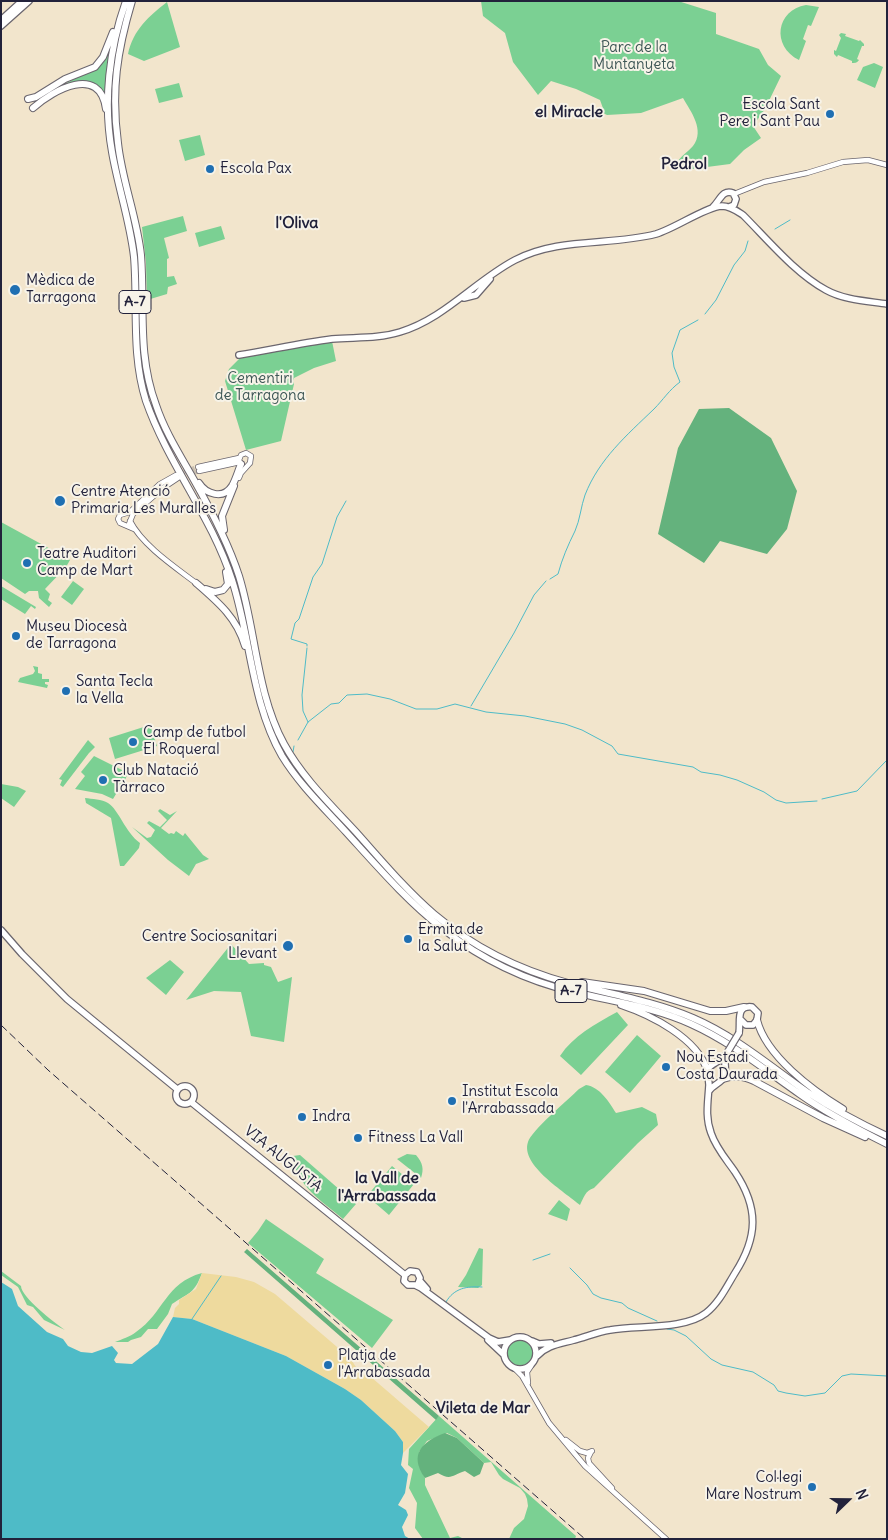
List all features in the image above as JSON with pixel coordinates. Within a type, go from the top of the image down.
[{"type":"highway","name":"A-7","points":[[126,1],[120,18],[111,61],[109,101],[111,141],[118,182],[132,238],[138,365],[145,397],[162,439],[211,528],[224,558],[237,594],[256,686],[268,727],[287,763],[297,777],[400,891],[447,932],[470,948],[514,971],[549,985],[629,1003],[664,1014],[708,1032],[746,1055],[827,1112],[887,1146]]},
{"type":"highway","name":"A-7","points":[[132,1],[117,61],[115,102],[118,145],[140,246],[142,336],[145,365],[152,394],[168,436],[206,502],[231,555],[244,592],[267,703],[274,724],[290,754],[300,769],[331,805],[422,903],[452,928],[495,954],[542,976],[630,997],[691,1017],[730,1038],[831,1107],[887,1136]]},
{"type":"highway","points":[[28,99],[36,97],[65,79],[94,67],[104,55],[120,18]]},
{"type":"highway","points":[[33,108],[74,84],[84,83],[98,90],[106,106],[110,147],[118,182]]},
{"type":"highway","points":[[168,436],[201,486],[212,494],[220,494],[229,489],[240,461]]},
{"type":"highway","points":[[231,555],[230,546],[223,529],[222,516],[234,486]]},
{"type":"highway","points":[[196,583],[215,592],[223,590],[228,584],[226,572],[211,528]]},
{"type":"highway","points":[[196,583],[221,604],[235,622],[243,641],[256,686]]},
{"type":"highway","points":[[495,954],[543,973],[570,981],[644,991],[710,1011],[726,1011],[744,1007]]},
{"type":"highway","points":[[593,996],[634,1010],[667,1027],[696,1049],[707,1070]]},
{"type":"highway","points":[[757,1020],[760,1032],[767,1044],[793,1071],[834,1103],[879,1132]]},
{"type":"highway","points":[[720,1081],[733,1076],[743,1076],[823,1118],[887,1146]]},
{"type":"main road","points":[[1,20],[22,1]]},
{"type":"main road","points":[[1,26],[29,1]]},
{"type":"main road","points":[[239,355],[331,340],[391,335],[417,326],[458,300],[476,294],[496,272],[515,260],[536,251],[561,246],[648,236],[675,227],[709,210],[719,202],[725,192],[729,192],[735,198],[743,215]]},
{"type":"main road","points":[[721,198],[722,203],[743,215],[805,277],[828,291],[854,300],[887,304]]},
{"type":"main road","points":[[709,210],[734,205],[735,198]]},
{"type":"main road","points":[[1,930],[67,999],[177,1089]]},
{"type":"main road","points":[[708,1096],[707,1070],[726,1055],[739,1034],[757,1020],[758,1013],[755,1008],[744,1007],[740,1012],[739,1034]]},
{"type":"main road","points":[[740,1019],[749,1026]]},
{"type":"main road","points":[[480,1332],[504,1355],[506,1361],[515,1369],[520,1370],[531,1366],[537,1356],[547,1347],[593,1333],[636,1326],[675,1324],[701,1316],[707,1312],[719,1298],[742,1262],[752,1233],[752,1208],[746,1191],[716,1145],[710,1132],[706,1110],[710,1089],[725,1076],[726,1055]]},
{"type":"main road","points":[[716,1064],[720,1064],[724,1069]]},
{"type":"main road","points":[[708,1080],[720,1081]]},
{"type":"main road","points":[[183,1085],[191,1088],[194,1094],[191,1102],[186,1104],[178,1102],[175,1095],[177,1089],[183,1085]]},
{"type":"main road","name":"VIA AUGUSTA","points":[[191,1102],[405,1275]]},
{"type":"main road","points":[[410,1270],[414,1270],[419,1274],[417,1283],[410,1286],[406,1284],[405,1275],[410,1270]]},
{"type":"main road","points":[[417,1283],[445,1306],[494,1341],[502,1342],[520,1336],[542,1344],[568,1341]]},
{"type":"main road","points":[[504,1355],[506,1345],[510,1340]]},
{"type":"main road","points":[[532,1341],[537,1350],[537,1356]]},
{"type":"street","points":[[735,198],[764,182],[807,173],[843,162],[868,160],[887,165]]},
{"type":"street","points":[[234,486],[252,458],[248,454],[242,454],[240,461]]},
{"type":"street","points":[[199,469],[240,461],[247,466],[250,463]]},
{"type":"street","points":[[125,526],[156,493],[177,477],[160,484],[118,519],[120,523],[125,526],[134,529]]},
{"type":"street","points":[[126,514],[134,529],[158,552],[196,583]]},
{"type":"street","points":[[531,1366],[528,1372],[528,1382],[534,1398]]},
{"type":"street","points":[[515,1369],[522,1376],[549,1423],[571,1450],[598,1479],[666,1539]]},
{"type":"street","points":[[528,1382],[546,1415],[566,1440],[580,1451],[587,1453],[592,1451],[588,1458],[589,1463],[629,1506]]},
{"type":"street","points":[[571,1450],[612,1488]]},
{"type":"green space","name":"Parc de la Muntanyeta","points":[[481,1],[678,1],[716,13],[716,34],[759,49],[768,65],[781,76],[765,109],[753,126],[761,138],[744,150],[730,164],[684,170],[678,161],[693,146],[698,134],[696,121],[683,98],[641,113],[607,115],[603,113],[600,100],[576,89],[551,81],[538,95],[513,62],[505,33],[483,16]]},
{"type":"green space","points":[[167,2],[180,47],[144,61],[128,54],[130,45],[143,24]]},
{"type":"green space","points":[[806,5],[819,7],[811,26],[808,25],[803,39],[806,41],[799,60],[790,54],[784,46],[781,38],[781,29],[783,21],[788,14],[796,8]]},
{"type":"green space","points":[[841,33],[860,40],[864,44],[857,62],[852,63],[852,61],[838,55],[837,57],[834,54],[834,50],[836,51],[841,38],[839,35]]},
{"type":"green space","points":[[109,49],[106,98],[91,84],[80,81],[67,84],[45,96],[44,94],[97,68]]},
{"type":"green space","points":[[874,63],[883,67],[875,88],[857,80],[863,67]]},
{"type":"green space","points":[[179,83],[183,97],[159,103],[155,89]]},
{"type":"green space","points":[[200,135],[205,155],[185,161],[179,140]]},
{"type":"green space","points":[[183,216],[187,231],[164,238],[169,258],[167,259],[167,277],[174,276],[177,284],[168,287],[167,294],[147,300],[146,263],[142,227]]},
{"type":"green space","points":[[221,226],[225,239],[199,247],[195,233]]},
{"type":"green space","name":"Cementiri de Tarragona","points":[[332,341],[336,361],[314,368],[294,378],[281,441],[246,450],[225,381],[229,369],[241,357]]},
{"type":"green space","points":[[729,408],[771,438],[797,491],[787,529],[767,554],[720,541],[704,563],[658,534],[678,448],[699,409]]},
{"type":"green space","points":[[1,522],[54,551],[53,554],[62,559],[65,557],[70,560],[66,567],[45,589],[50,594],[48,600],[52,603],[49,607],[39,598],[38,591],[29,591],[25,594],[1,578]]},
{"type":"green space","points":[[73,581],[84,589],[72,605],[61,597]]},
{"type":"green space","points":[[1,586],[36,607],[35,609],[31,606],[25,614],[1,599]]},
{"type":"green space","points":[[33,666],[38,667],[38,673],[42,674],[42,679],[49,679],[49,682],[45,682],[48,685],[47,688],[18,682],[20,678],[33,674],[35,671]]},
{"type":"green space","name":"Camp de futbol El Roqueral","points":[[150,725],[157,746],[115,759],[109,738]]},
{"type":"green space","points":[[88,740],[95,747],[63,787],[60,785],[62,780],[59,779]]},
{"type":"green space","name":"Club Natació Tàrraco","points":[[94,756],[128,773],[122,787],[113,799],[102,794],[75,789],[85,776],[81,772]]},
{"type":"green space","points":[[1,784],[18,787],[26,791],[14,807],[1,798]]},
{"type":"green space","points":[[85,798],[100,800],[112,806],[130,833],[140,843],[139,848],[124,866],[120,866],[111,818],[86,803]]},
{"type":"green space","points":[[160,809],[170,815],[177,811],[161,828],[169,834],[174,834],[176,831],[183,836],[185,833],[203,855],[209,859],[196,864],[189,876],[168,860],[132,827],[147,838],[151,837],[155,830],[147,823],[149,821],[160,827],[167,820],[158,811]]},
{"type":"green space","points":[[231,944],[249,964],[264,963],[264,965],[271,967],[278,982],[292,977],[284,1042],[251,1036],[241,992],[214,991],[186,1000]]},
{"type":"green space","points":[[170,960],[184,972],[166,995],[146,978]]},
{"type":"green space","points":[[617,1012],[628,1025],[581,1075],[560,1056],[578,1036]]},
{"type":"green space","points":[[637,1035],[661,1056],[630,1093],[605,1072]]},
{"type":"green space","points":[[586,1085],[600,1092],[616,1113],[642,1107],[656,1114],[658,1125],[587,1193],[580,1205],[537,1169],[527,1151],[528,1142],[536,1130],[579,1089]]},
{"type":"green space","points":[[407,1154],[416,1155],[420,1161],[423,1169],[421,1178],[397,1159]]},
{"type":"green space","points":[[300,1155],[356,1204],[343,1219],[304,1184],[295,1166],[293,1156]]},
{"type":"green space","points":[[392,1166],[414,1184],[389,1215],[367,1196]]},
{"type":"green space","points":[[559,1200],[570,1209],[567,1221],[548,1214]]},
{"type":"green space","points":[[266,1219],[324,1259],[316,1273],[393,1320],[372,1348],[248,1243]]},
{"type":"green space","points":[[479,1248],[483,1249],[482,1285],[478,1288],[458,1287],[466,1275]]},
{"type":"green space","points":[[247,1249],[439,1416],[436,1420],[244,1252]]},
{"type":"green space","points":[[1,1271],[21,1286],[22,1291],[32,1303],[65,1330],[44,1320],[33,1307],[27,1305],[18,1287],[1,1275]]},
{"type":"green space","points":[[202,1273],[194,1289],[172,1304],[168,1314],[157,1329],[148,1329],[141,1337],[128,1342],[115,1342],[131,1335],[145,1324],[180,1284]]},
{"type":"green space","points":[[520,1339],[530,1343],[534,1353],[530,1363],[520,1367],[510,1363],[506,1353],[510,1343]]},
{"type":"green space","points":[[439,1416],[576,1536],[575,1539],[509,1539],[514,1528],[524,1519],[528,1506],[525,1494],[520,1488],[503,1479],[491,1462],[484,1463],[457,1438],[447,1433],[427,1441],[419,1452],[420,1467],[425,1478],[425,1485],[450,1538],[458,1536],[464,1539],[423,1539],[415,1528],[417,1503],[409,1488],[413,1469],[408,1465],[409,1449]]},
{"type":"green space","points":[[445,1433],[457,1438],[484,1463],[480,1474],[474,1477],[465,1471],[449,1477],[438,1473],[425,1478],[418,1462],[420,1450],[430,1440]]},
{"type":"sand","name":"Platja de l'Arrabassada","points":[[202,1273],[236,1277],[254,1282],[275,1294],[350,1358],[360,1373],[371,1377],[429,1427],[403,1453],[403,1442],[395,1431],[361,1400],[345,1389],[286,1356],[192,1319],[173,1317],[179,1300],[196,1289]]},
{"type":"water","points":[[1,1282],[12,1289],[18,1306],[47,1332],[63,1339],[68,1346],[81,1352],[92,1353],[112,1346],[118,1353],[114,1360],[116,1363],[132,1364],[158,1344],[173,1317],[192,1319],[286,1356],[345,1389],[361,1400],[395,1431],[403,1442],[401,1465],[408,1474],[405,1493],[398,1505],[406,1510],[408,1515],[402,1527],[405,1536],[410,1539],[1,1539]]},
{"type":"waterway","points":[[775,229],[790,220]]},
{"type":"waterway","points":[[705,314],[716,300],[734,265],[745,251],[748,241]]},
{"type":"waterway","points":[[550,579],[558,574],[565,552],[577,527],[585,495],[598,470],[624,438],[680,382],[674,367],[672,353],[680,330],[698,320]]},
{"type":"waterway","points":[[307,646],[307,644],[291,639],[295,623],[299,619],[313,577],[322,564],[337,517],[346,501]]},
{"type":"waterway","points":[[471,706],[534,595],[546,581]]},
{"type":"waterway","points":[[307,648],[302,695],[303,711],[308,722]]},
{"type":"waterway","points":[[298,740],[308,722],[331,704],[339,703],[347,695],[367,694],[390,699],[416,709],[437,709],[455,704],[486,712],[525,716],[565,724],[582,730],[612,746],[618,754],[693,767],[701,772],[737,780],[764,792],[776,800],[786,803],[817,801]]},
{"type":"waterway","points":[[293,752],[294,746]]},
{"type":"waterway","points":[[822,799],[857,791],[887,760]]},
{"type":"waterway","points":[[533,1260],[550,1254]]},
{"type":"waterway","points":[[570,1268],[593,1294],[622,1303],[628,1308],[657,1321]]},
{"type":"waterway","points":[[192,1319],[221,1276]]},
{"type":"waterway","points":[[446,1302],[449,1297],[461,1289],[482,1287]]},
{"type":"waterway","points":[[667,1329],[686,1336],[711,1359],[722,1365],[753,1372],[774,1385],[778,1391],[786,1393],[805,1396],[825,1393],[842,1376],[851,1374],[887,1376]]},
{"type":"tunnel","points":[[178,474],[198,467]]},
{"type":"tunnel","points":[[181,477],[199,471]]},
{"type":"railway","points":[[1,1025],[48,1070],[585,1539]]},
{"type":"place","name":"Escola Sant Pere i Sant Pau","points":[[830,114]]},
{"type":"place","name":"Escola Pax","points":[[210,169]]},
{"type":"place","name":"Mèdica de Tarragona","points":[[15,290]]},
{"type":"place","name":"Centre Atenció Primaria Les Muralles","points":[[60,501]]},
{"type":"place","name":"Teatre Auditori Camp de Mart","points":[[27,563]]},
{"type":"place","name":"Museu Diocesà de Tarragona","points":[[16,636]]},
{"type":"place","name":"Santa Tecla la Vella","points":[[66,691]]},
{"type":"place","name":"Camp de futbol El Roqueral","points":[[133,742]]},
{"type":"place","name":"Club Natació Tàrraco","points":[[103,780]]},
{"type":"place","name":"Ermita de la Salut","points":[[408,939]]},
{"type":"place","name":"Centre Sociosanitari Llevant","points":[[288,946]]},
{"type":"place","name":"Nou Estadi Costa Daurada","points":[[666,1067]]},
{"type":"place","name":"Institut Escola l'Arrabassada","points":[[452,1101]]},
{"type":"place","name":"Indra","points":[[302,1117]]},
{"type":"place","name":"Fitness La Vall","points":[[358,1138]]},
{"type":"place","name":"Platja de l'Arrabassada","points":[[328,1365]]},
{"type":"place","name":"Col·legi Mare Nostrum","points":[[812,1487]]},
{"type":"district","name":"el Miracle","points":[[569,112]]},
{"type":"district","name":"Pedrol","points":[[684,164]]},
{"type":"district","name":"l'Oliva","points":[[297,223]]},
{"type":"district","name":"la Vall de l'Arrabassada","points":[[387,1187]]},
{"type":"district","name":"Vileta de Mar","points":[[483,1408]]}]
